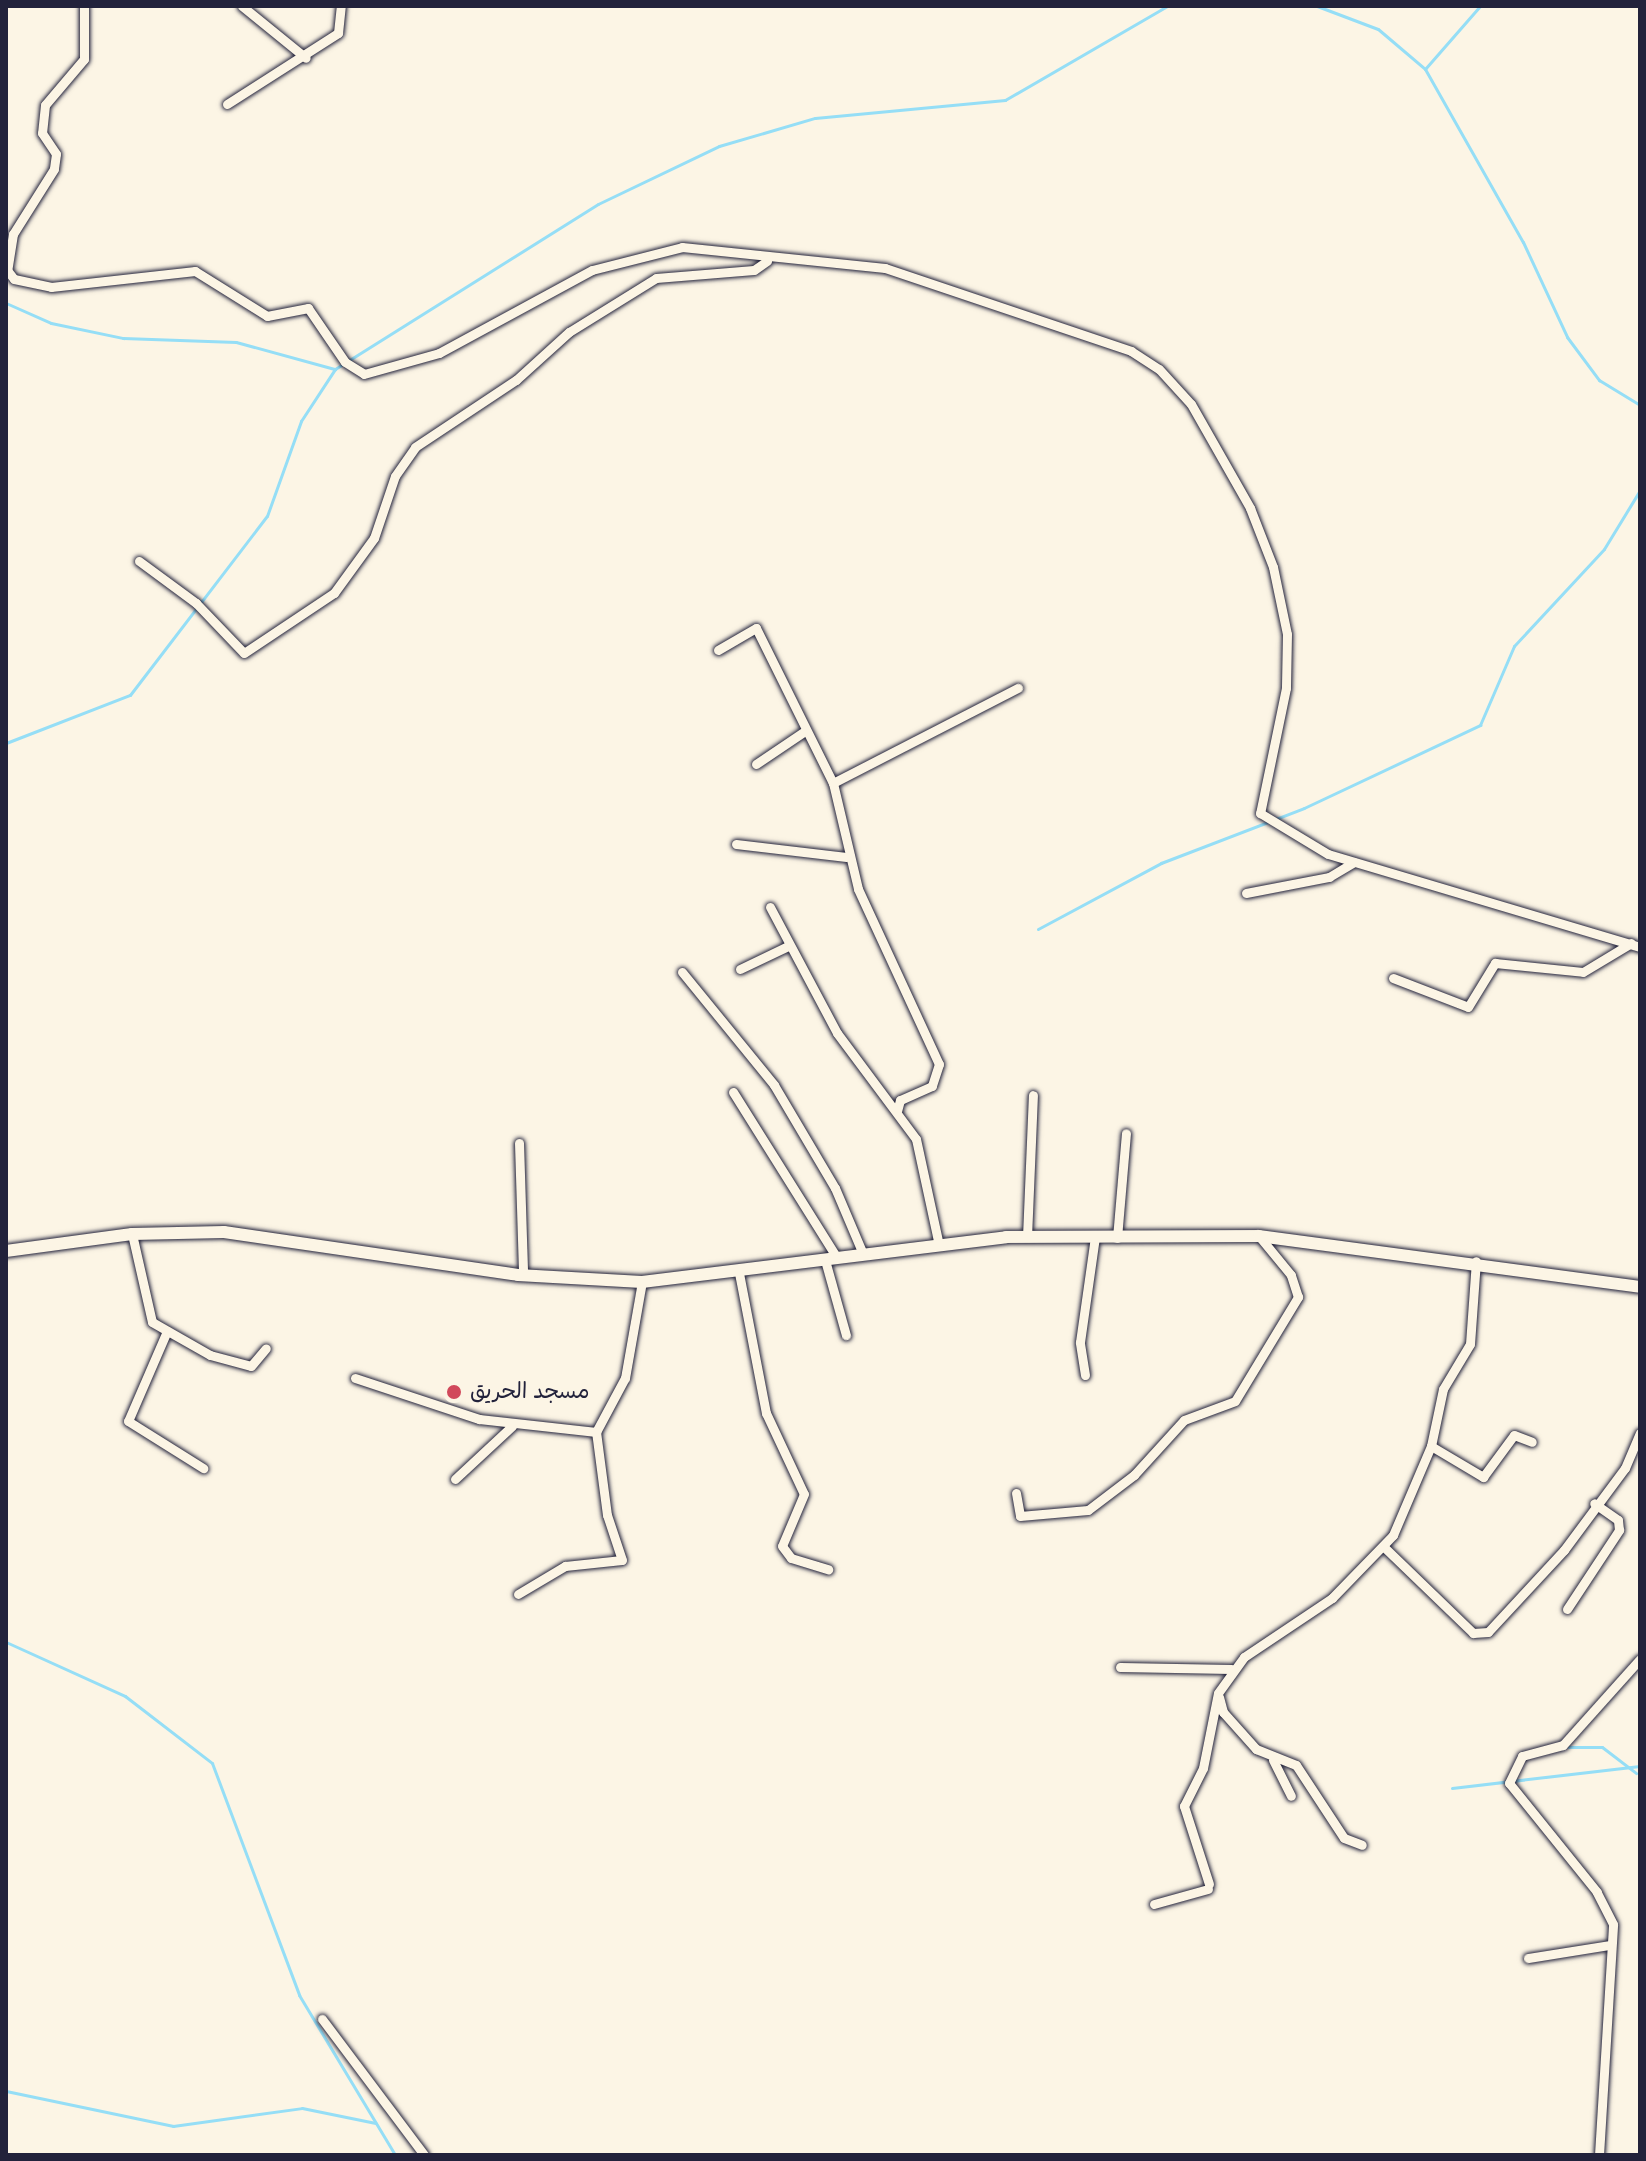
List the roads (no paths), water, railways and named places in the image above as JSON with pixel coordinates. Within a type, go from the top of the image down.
[{"type":"street","points":[[84,6],[84,59],[50,93],[41,120],[54,169],[9,232],[7,270],[21,284],[51,287],[195,271],[267,316],[308,308],[345,362],[364,374],[439,353],[592,270],[682,247],[767,261],[885,268],[992,298],[1159,369],[1191,404],[1250,508],[1283,610],[1284,712],[1260,813],[1306,844],[1354,862],[1635,945]]},
{"type":"street","points":[[242,6],[306,58]]},
{"type":"street","points":[[227,104],[306,58],[338,33],[341,6]]},
{"type":"street","points":[[139,561],[196,603],[244,653],[334,593],[374,538],[395,476],[415,447],[516,380],[569,332],[656,278],[754,270],[767,261]]},
{"type":"street","points":[[718,650],[756,628],[833,783],[846,857],[939,1064],[932,1086],[900,1100],[897,1111]]},
{"type":"street","points":[[833,783],[1018,688]]},
{"type":"street","points":[[756,764],[805,731]]},
{"type":"street","points":[[736,844],[846,857]]},
{"type":"street","points":[[1246,893],[1329,877],[1354,862]]},
{"type":"street","points":[[770,907],[788,946],[856,1061],[897,1111],[919,1146],[939,1245]]},
{"type":"street","points":[[1393,978],[1468,1007],[1495,963],[1583,972],[1635,945]]},
{"type":"street","points":[[740,969],[788,946]]},
{"type":"street","points":[[682,972],[774,1085],[835,1188],[863,1254]]},
{"type":"street","points":[[733,1092],[831,1259],[846,1335]]},
{"type":"street","points":[[1027,1237],[1033,1095]]},
{"type":"street","points":[[1117,1238],[1126,1133]]},
{"type":"street","points":[[519,1143],[523,1273]]},
{"type":"street","points":[[6,1251],[132,1234],[224,1232],[523,1273],[642,1282],[1027,1237],[1259,1236],[1476,1261],[1640,1287]]},
{"type":"street","points":[[132,1234],[152,1322],[210,1355],[251,1366],[266,1348]]},
{"type":"street","points":[[1016,1493],[1020,1516],[1088,1510],[1134,1475],[1184,1420],[1235,1401],[1298,1297],[1291,1275],[1259,1236]]},
{"type":"street","points":[[1085,1375],[1080,1342],[1095,1237]]},
{"type":"street","points":[[1154,1904],[1208,1886],[1184,1806],[1203,1768],[1218,1693],[1231,1669],[1332,1598],[1384,1547],[1431,1446],[1443,1389],[1470,1344],[1476,1261]]},
{"type":"street","points":[[739,1273],[766,1413],[804,1494],[782,1546],[791,1558],[828,1569]]},
{"type":"street","points":[[518,1594],[565,1566],[622,1560],[607,1515],[596,1432],[625,1378],[642,1282]]},
{"type":"street","points":[[167,1331],[128,1421],[203,1468]]},
{"type":"street","points":[[355,1378],[512,1426],[596,1432]]},
{"type":"street","points":[[455,1479],[512,1426]]},
{"type":"street","points":[[1384,1547],[1478,1636],[1564,1550],[1594,1503],[1625,1468],[1640,1433]]},
{"type":"street","points":[[1431,1446],[1483,1477],[1514,1435],[1532,1442]]},
{"type":"street","points":[[1567,1609],[1619,1530],[1618,1520],[1594,1503]]},
{"type":"street","points":[[1599,2155],[1609,1945],[1613,1924],[1597,1892],[1509,1783],[1522,1756],[1563,1745],[1640,1659]]},
{"type":"street","points":[[1120,1667],[1231,1669]]},
{"type":"street","points":[[1218,1693],[1223,1712],[1273,1760],[1291,1796]]},
{"type":"street","points":[[1273,1760],[1303,1771],[1344,1838],[1362,1845]]},
{"type":"street","points":[[1528,1958],[1609,1945]]},
{"type":"street","points":[[322,2019],[424,2155]]},
{"type":"waterway","points":[[6,743],[130,695],[267,516],[301,421],[335,369],[598,204],[719,146],[815,118],[1005,100],[1167,6]]},
{"type":"waterway","points":[[1317,6],[1378,29],[1425,69],[1523,242],[1567,337],[1599,380],[1640,405]]},
{"type":"waterway","points":[[1425,69],[1480,6]]},
{"type":"waterway","points":[[6,303],[51,323],[123,338],[236,342],[335,369]]},
{"type":"waterway","points":[[1038,929],[1161,863],[1304,808],[1480,725],[1514,646],[1604,549],[1640,490]]},
{"type":"waterway","points":[[6,1642],[125,1696],[212,1763],[299,1995],[395,2155]]},
{"type":"waterway","points":[[1569,1747],[1602,1747],[1636,1773]]},
{"type":"waterway","points":[[1452,1788],[1640,1766]]},
{"type":"waterway","points":[[6,2091],[173,2126],[302,2108],[375,2123]]},
{"type":"place","name":"مسجد الحريق","points":[[454,1392]]}]
